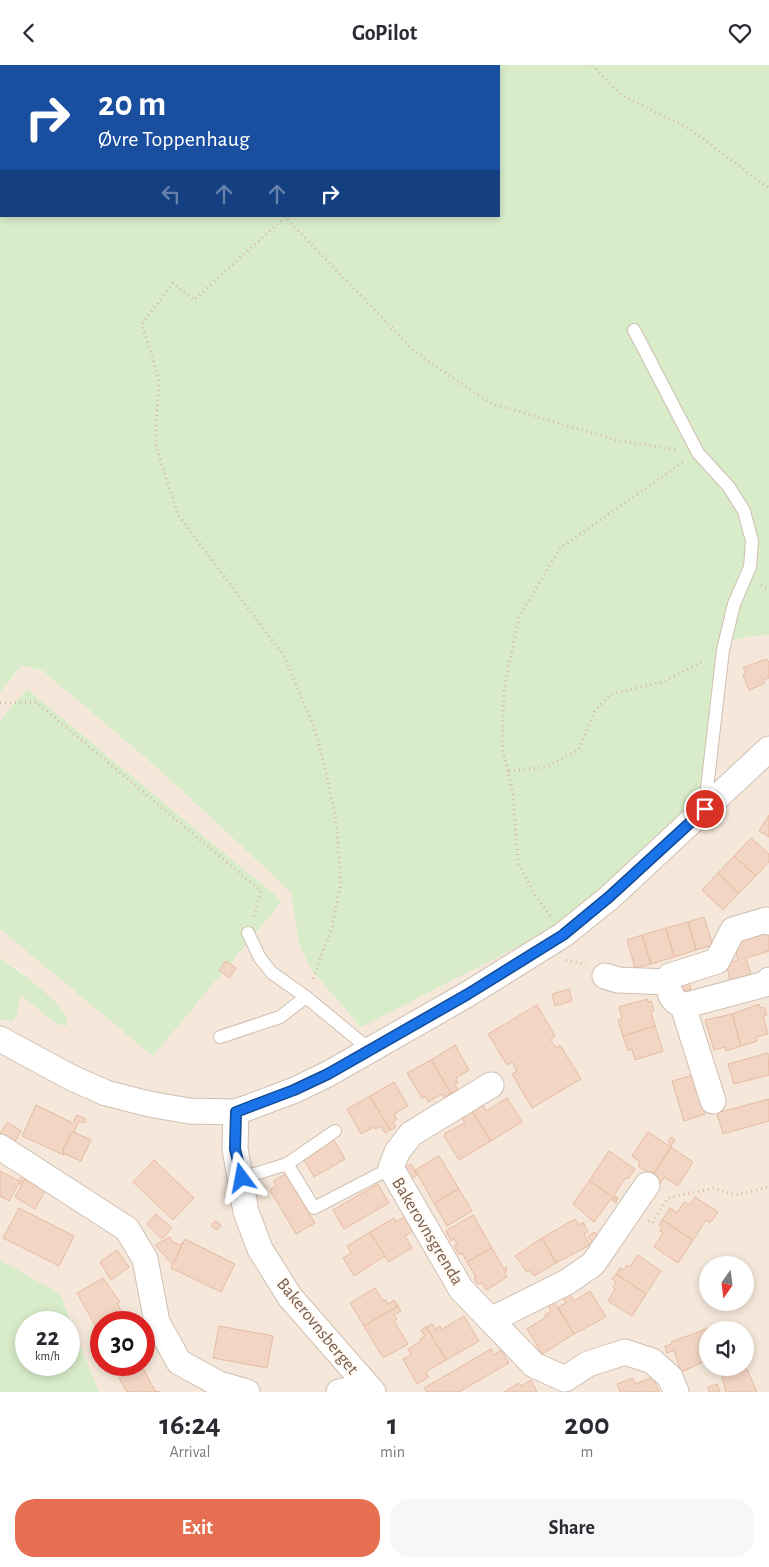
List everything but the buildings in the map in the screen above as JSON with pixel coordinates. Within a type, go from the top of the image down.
[{"type":"street","points":[[0,1039],[72,1078],[106,1093],[149,1104],[189,1111],[236,1112],[320,1078],[468,994],[563,935],[609,897],[769,749]]},
{"type":"street","points":[[769,922],[766,920],[733,929],[717,961],[670,976],[668,983],[669,991],[675,1002],[683,1006],[765,984],[769,980]]},
{"type":"street","points":[[606,976],[618,980],[668,983]]},
{"type":"street","points":[[683,1006],[713,1101]]},
{"type":"street","name":"Bakerovnsgrenda","points":[[491,1085],[412,1134],[397,1152],[390,1168],[461,1289],[534,1365],[566,1386],[588,1364],[625,1352],[652,1361],[670,1377],[676,1392]]},
{"type":"street","name":"Bakerovnsberget","points":[[236,1112],[235,1149],[242,1178],[246,1212],[260,1249],[290,1297],[370,1389]]},
{"type":"street","points":[[0,1147],[127,1229],[145,1259],[157,1322],[180,1362],[219,1384],[247,1392]]},
{"type":"street","points":[[491,1320],[567,1282],[593,1264],[647,1185]]},
{"type":"street","points":[[339,1392],[370,1389]]},
{"type":"lane","points":[[634,330],[698,453],[729,487],[744,511],[752,541],[750,567],[734,604],[723,651],[705,809]]},
{"type":"lane","points":[[248,933],[260,958],[272,973],[306,997],[369,1049]]},
{"type":"lane","points":[[220,1037],[280,1017],[306,997]]},
{"type":"lane","points":[[242,1178],[287,1164],[335,1131]]},
{"type":"lane","points":[[287,1164],[314,1208],[390,1168]]},
{"type":"path","points":[[592,65],[622,95],[690,129],[769,188]]},
{"type":"path","points":[[306,997],[332,927],[341,882],[336,820],[326,768],[314,727],[284,656],[178,515],[155,443],[159,381],[142,324],[173,283],[194,300],[285,217],[415,352],[490,403],[616,440],[698,453]]},
{"type":"path","points":[[563,935],[534,894],[518,862],[509,771],[502,745],[504,689],[519,617],[560,548],[698,453]]},
{"type":"path","points":[[509,771],[547,767],[579,749],[595,711],[611,694],[663,682],[723,651]]},
{"type":"path","points":[[0,703],[36,702],[261,891],[248,933]]},
{"type":"path","points":[[536,952],[600,969],[606,976]]},
{"type":"path","points":[[630,1211],[652,1223],[668,1198],[714,1188],[735,1195],[769,1187]]},
{"type":"shaded area","points":[[769,635],[769,1392],[80,1392],[73,1376],[80,1376],[80,1311],[50,1311],[0,1279],[0,1020],[12,1021],[20,994],[38,1008],[57,1004],[18,969],[0,958],[0,692],[22,665],[43,671],[161,771],[291,892],[300,947],[312,971],[361,1027],[718,645],[746,637]]},
{"type":"green space","points":[[500,65],[769,65],[769,635],[746,637],[718,645],[701,797],[566,922],[361,1027],[312,971],[300,947],[291,892],[161,771],[43,671],[22,665],[0,692],[0,217],[500,217]]},
{"type":"green space","points":[[27,689],[282,901],[153,1056],[0,929],[0,721]]},
{"type":"green space","points":[[0,958],[37,986],[64,1011],[67,1018],[67,1026],[57,1024],[20,995],[18,1013],[12,1021],[0,1020]]},
{"type":"green space","points":[[0,1260],[60,1294],[67,1311],[15,1311],[15,1376],[80,1376],[80,1344],[90,1369],[90,1376],[93,1376],[99,1392],[0,1392]]},
{"type":"route","points":[[242,1178],[235,1149],[236,1112],[294,1090],[328,1074],[468,994],[563,935],[609,897],[705,809]]}]
